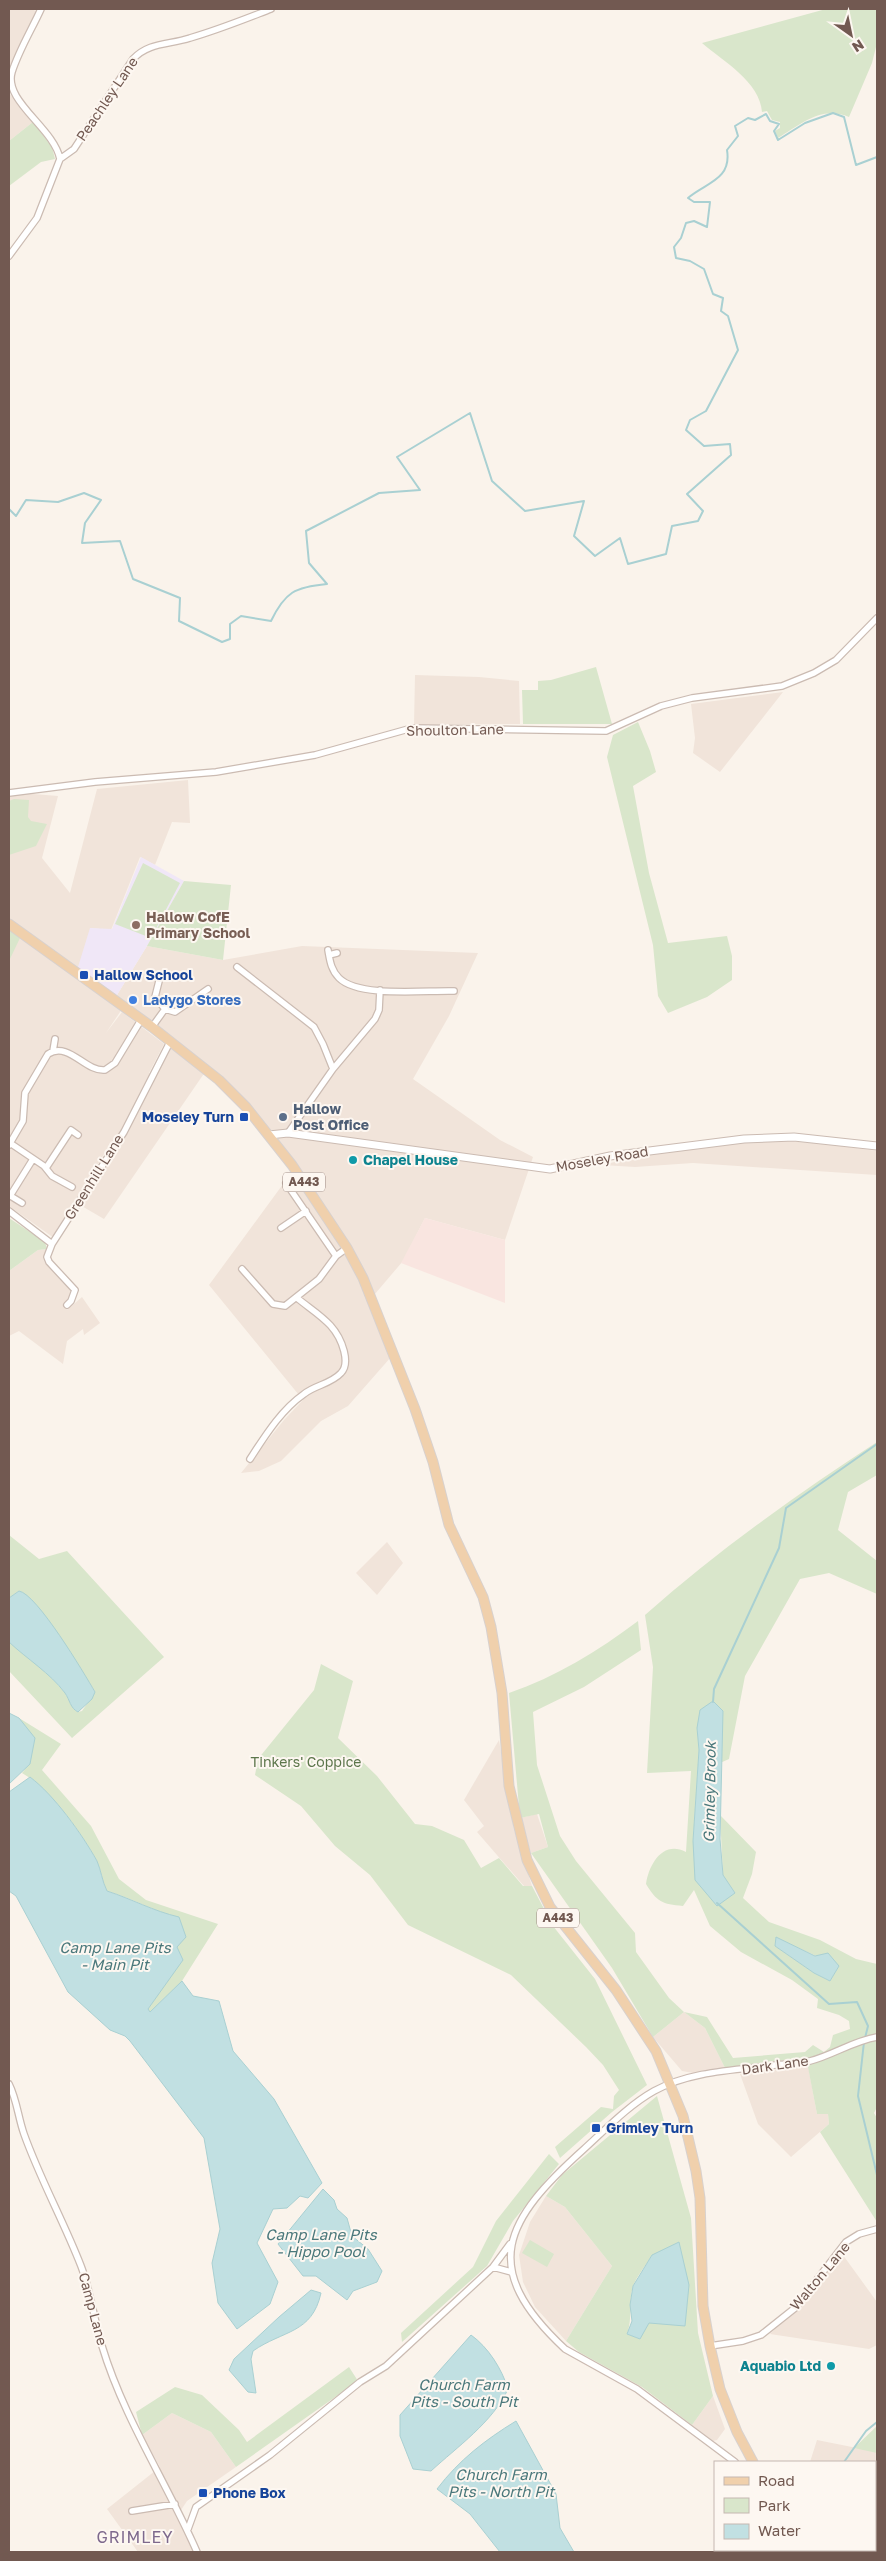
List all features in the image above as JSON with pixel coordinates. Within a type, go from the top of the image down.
[{"type":"main road","name":"A443","points":[[9,924],[152,1027],[220,1080],[246,1106],[292,1165],[347,1248],[363,1278],[415,1409],[432,1462],[449,1526],[483,1598],[491,1627],[502,1693],[509,1786],[527,1860],[550,1907],[636,2018],[656,2051],[683,2116],[696,2171],[700,2198],[703,2306],[710,2346],[720,2389],[737,2432],[752,2461]]},
{"type":"street","points":[[9,256],[37,218],[60,160],[55,143],[17,98],[11,83],[12,73],[41,9]]},
{"type":"street","name":"Peachley Lane","points":[[60,160],[74,149],[133,59],[141,50],[149,46],[189,39],[271,9]]},
{"type":"street","name":"Shoulton Lane","points":[[9,793],[95,782],[216,772],[315,755],[412,728],[606,731],[661,706],[692,698],[782,686],[814,673],[836,660],[877,618]]},
{"type":"street","points":[[337,953],[329,952],[333,969],[344,982],[352,987],[380,990],[452,989]]},
{"type":"street","points":[[237,967],[314,1028],[323,1044],[333,1070]]},
{"type":"street","points":[[160,976],[154,997],[165,1009],[176,1012],[208,989]]},
{"type":"street","points":[[288,1133],[333,1070],[375,1020],[379,1010],[380,990]]},
{"type":"street","points":[[152,1027],[165,1009]]},
{"type":"street","points":[[53,1051],[67,1053],[94,1068],[105,1070],[115,1062],[142,1020]]},
{"type":"street","points":[[55,1039],[53,1051],[47,1056],[25,1093],[23,1121],[9,1144],[46,1168],[52,1176],[72,1187]]},
{"type":"street","name":"Greenhill Lane","points":[[52,1244],[124,1132],[170,1042]]},
{"type":"street","points":[[46,1168],[71,1130],[78,1135]]},
{"type":"street","name":"Moseley Road","points":[[269,1135],[288,1133],[550,1169],[635,1152],[744,1139],[794,1137],[877,1146]]},
{"type":"street","points":[[22,1203],[10,1195],[33,1159]]},
{"type":"street","points":[[286,1183],[336,1256]]},
{"type":"street","points":[[281,1228],[306,1211]]},
{"type":"street","points":[[9,1212],[52,1244],[47,1257],[48,1262],[75,1290],[72,1301],[67,1305]]},
{"type":"street","points":[[242,1269],[272,1304],[285,1306],[319,1279],[336,1256],[347,1248]]},
{"type":"street","points":[[250,1459],[273,1425],[295,1402],[304,1393],[332,1380],[342,1372],[346,1360],[340,1336],[297,1298]]},
{"type":"street","name":"Dark Lane","points":[[511,2243],[513,2233],[548,2181],[628,2111],[654,2091],[691,2078],[810,2061],[857,2042],[876,2037]]},
{"type":"street","name":"Camp Lane","points":[[9,2084],[16,2098],[24,2134],[82,2267],[102,2346],[119,2391],[142,2441],[188,2529],[197,2552]]},
{"type":"street","name":"Walton Lane","points":[[710,2346],[743,2341],[761,2335],[795,2308],[846,2242],[859,2234],[877,2229]]},
{"type":"street","points":[[188,2529],[193,2511],[205,2499],[318,2418],[360,2382],[386,2366],[493,2266],[511,2243]]},
{"type":"street","points":[[511,2243],[511,2272],[519,2295],[530,2312],[564,2350],[637,2389],[734,2461]]},
{"type":"street","points":[[493,2266],[511,2272]]},
{"type":"street","points":[[132,2511],[175,2504]]},
{"type":"street","points":[[180,2513],[193,2511]]},
{"type":"shaded area","points":[[9,9],[31,9],[36,11],[9,68]]},
{"type":"shaded area","points":[[10,94],[33,122],[9,141],[9,96]]},
{"type":"shaded area","points":[[415,675],[479,677],[519,681],[520,724],[414,725]]},
{"type":"shaded area","points":[[783,692],[720,772],[693,753],[695,738],[691,704]]},
{"type":"shaded area","points":[[188,780],[190,823],[172,822],[155,865],[140,857],[111,930],[90,928],[117,995],[147,946],[223,960],[302,946],[478,953],[449,1016],[413,1079],[500,1140],[533,1157],[505,1240],[425,1218],[403,1261],[369,1301],[391,1357],[348,1406],[321,1421],[281,1461],[259,1471],[241,1473],[284,1420],[303,1400],[209,1285],[297,1165],[211,1070],[203,1075],[104,1219],[80,1205],[115,1149],[110,1144],[54,1238],[9,1206],[9,792],[58,796],[42,858],[70,893],[97,789]],"holes":[[[126,1003],[175,1041],[154,1076],[149,1073],[164,1044],[122,1012],[106,1033]]]},
{"type":"shaded area","name":"Hallow CofE Primary School","points":[[141,857],[184,881],[117,995],[78,967],[90,928],[112,929]]},
{"type":"shaded area","points":[[741,1142],[821,1143],[877,1151],[877,1175],[693,1163],[635,1167],[602,1165],[644,1155]]},
{"type":"shaded area","points":[[425,1218],[505,1240],[505,1303],[401,1263]]},
{"type":"shaded area","points":[[47,1249],[43,1258],[45,1263],[69,1286],[71,1292],[70,1298],[63,1305],[67,1310],[82,1297],[100,1323],[84,1335],[83,1329],[67,1341],[63,1364],[19,1331],[9,1336],[9,1271],[38,1250]]},
{"type":"shaded area","points":[[387,1542],[403,1563],[377,1595],[356,1573]]},
{"type":"shaded area","points":[[499,1740],[514,1830],[532,1886],[524,1886],[477,1832],[484,1826],[464,1800]]},
{"type":"shaded area","points":[[537,1814],[548,1847],[531,1853],[520,1818]]},
{"type":"shaded area","points":[[684,2012],[705,2028],[725,2068],[694,2073],[682,2071],[653,2037]]},
{"type":"shaded area","points":[[808,2066],[817,2114],[828,2114],[829,2124],[791,2157],[758,2124],[740,2074]]},
{"type":"shaded area","points":[[546,2196],[565,2207],[612,2266],[566,2341],[535,2307],[523,2282],[519,2255],[530,2222]]},
{"type":"shaded area","points":[[843,2255],[877,2302],[877,2345],[869,2349],[770,2334]]},
{"type":"shaded area","points":[[713,2396],[725,2429],[717,2440],[713,2441],[692,2425]]},
{"type":"shaded area","points":[[172,2413],[211,2432],[236,2467],[187,2501],[179,2513],[193,2552],[138,2552],[107,2509],[160,2467],[142,2435]]},
{"type":"shaded area","points":[[817,2440],[877,2452],[877,2552],[823,2551],[876,2551],[876,2461],[810,2461]]},
{"type":"green space","points":[[826,9],[877,9],[877,43],[872,63],[849,117],[830,113],[821,115],[803,122],[778,138],[775,131],[780,128],[780,122],[772,120],[767,111],[762,112],[760,101],[748,82],[702,43]]},
{"type":"green space","points":[[33,122],[52,147],[55,159],[41,162],[9,186],[9,141]]},
{"type":"green space","points":[[596,667],[612,724],[523,724],[522,690],[538,690],[538,681],[551,680]]},
{"type":"green space","points":[[638,722],[656,772],[633,786],[649,873],[668,943],[727,936],[732,956],[732,980],[707,997],[668,1013],[658,996],[653,945],[607,757],[613,735]]},
{"type":"green space","points":[[14,799],[29,800],[28,817],[31,821],[47,824],[36,846],[9,855],[9,801]]},
{"type":"green space","points":[[143,863],[180,883],[151,938],[115,924]]},
{"type":"green space","points":[[184,881],[231,885],[223,960],[147,946]]},
{"type":"green space","points":[[9,929],[20,938],[9,961]]},
{"type":"green space","points":[[9,1218],[45,1242],[47,1249],[38,1250],[9,1271]]},
{"type":"green space","points":[[877,1442],[877,1475],[848,1492],[838,1530],[877,1561],[877,1594],[829,1573],[800,1579],[745,1676],[729,1759],[720,1763],[722,1733],[697,1728],[699,1750],[693,1841],[735,1893],[723,1875],[720,1815],[756,1852],[752,1874],[743,1898],[769,1922],[820,1940],[856,1959],[877,1964],[877,2107],[874,2113],[877,2118],[877,2222],[820,2132],[829,2124],[828,2114],[817,2114],[806,2057],[725,2068],[705,2028],[684,2012],[707,2017],[733,2058],[805,2052],[813,2045],[824,2052],[830,2047],[833,2035],[850,2029],[849,2021],[839,2015],[817,2008],[818,1999],[792,1980],[741,1952],[710,1926],[694,1890],[683,1906],[661,1901],[653,1895],[646,1884],[650,1869],[658,1856],[670,1849],[686,1852],[691,1771],[647,1773],[653,1667],[645,1615],[700,1568],[758,1524]],"holes":[[[776,1938],[839,1966],[830,1981],[814,1973],[775,1946]]]},
{"type":"green space","points":[[9,1535],[39,1559],[67,1551],[164,1657],[72,1738],[9,1671],[9,1642],[52,1679],[65,1693],[73,1708],[78,1712],[82,1711],[95,1692],[44,1615],[19,1591],[9,1598]]},
{"type":"green space","points":[[638,1621],[641,1650],[584,1687],[533,1712],[537,1765],[560,1836],[576,1861],[635,1933],[636,1952],[669,1998],[684,2012],[653,2037],[612,1968],[531,1853],[548,1847],[539,1814],[520,1818],[509,1693],[560,1671],[608,1643]]},
{"type":"green space","name":"Tinkers' Coppice","points":[[321,1664],[353,1681],[338,1738],[377,1776],[415,1824],[432,1826],[464,1840],[481,1868],[499,1858],[523,1886],[532,1886],[553,1926],[595,1979],[647,2085],[612,2112],[560,2158],[555,2147],[601,2107],[613,2109],[614,2096],[619,2090],[603,2065],[511,1975],[408,1925],[370,1875],[335,1846],[301,1806],[255,1775],[258,1759],[314,1690]]},
{"type":"green space","points":[[19,1718],[61,1744],[42,1770],[91,1826],[119,1879],[146,1900],[218,1924],[182,1981],[150,2012],[148,2009],[182,1960],[177,1947],[179,1918],[107,1891],[97,1861],[74,1825],[43,1789],[22,1773],[27,1766],[31,1753]]},
{"type":"green space","points":[[657,2096],[691,2218],[698,2333],[713,2396],[692,2425],[642,2387],[579,2352],[566,2341],[612,2266],[565,2207],[546,2196],[562,2175]],"holes":[[[652,2255],[640,2339],[627,2334],[630,2322],[631,2298],[633,2286]]]},
{"type":"green space","points":[[549,2154],[559,2164],[513,2221],[487,2266],[402,2342],[401,2333],[473,2267],[496,2221]]},
{"type":"green space","points":[[530,2240],[554,2254],[547,2267],[522,2253]]},
{"type":"green space","points":[[349,2367],[358,2381],[236,2467],[211,2432],[172,2413],[142,2435],[136,2412],[175,2387],[202,2395],[239,2430],[247,2442]]},
{"type":"green space","points":[[877,2426],[877,2453],[854,2448]]},
{"type":"water","points":[[19,1591],[27,1595],[48,1619],[95,1692],[92,1699],[78,1712],[73,1708],[59,1686],[9,1642],[9,1598]]},
{"type":"water","points":[[713,1701],[723,1711],[720,1839],[723,1875],[735,1893],[717,1906],[695,1880],[693,1841],[699,1750],[697,1728],[700,1710]]},
{"type":"water","points":[[9,1713],[19,1718],[35,1738],[30,1764],[9,1784]]},
{"type":"water","name":"Camp Lane Pits - Main Pit","points":[[30,1777],[58,1804],[84,1839],[97,1861],[107,1891],[160,1912],[179,1917],[186,1937],[177,1947],[183,1960],[148,2009],[150,2012],[182,1981],[193,1996],[219,2001],[233,2051],[274,2099],[322,2183],[308,2198],[300,2196],[287,2208],[273,2209],[257,2243],[278,2282],[270,2304],[237,2329],[218,2303],[212,2263],[220,2229],[204,2138],[130,2041],[125,2036],[110,2030],[68,1992],[16,1896],[9,1891],[9,1792]]},
{"type":"water","points":[[776,1937],[815,1956],[828,1953],[839,1966],[830,1981],[814,1973],[775,1946]]},
{"type":"water","name":"Camp Lane Pits - Hippo Pool","points":[[323,2189],[334,2200],[337,2209],[347,2218],[352,2236],[368,2249],[382,2271],[377,2282],[353,2291],[347,2300],[316,2276],[303,2276],[278,2244]]},
{"type":"water","points":[[679,2242],[689,2285],[685,2326],[649,2323],[640,2339],[627,2334],[632,2321],[630,2305],[633,2286],[652,2255]]},
{"type":"water","points":[[311,2290],[321,2293],[317,2306],[311,2316],[295,2330],[253,2351],[251,2359],[256,2393],[248,2392],[229,2370],[234,2359]]},
{"type":"water","name":"Church Farm Pits - South Pit","points":[[471,2335],[494,2359],[508,2389],[484,2423],[431,2471],[413,2469],[400,2436],[400,2415]]},
{"type":"water","name":"Church Farm Pits - North Pit","points":[[516,2421],[556,2494],[560,2528],[574,2552],[500,2552],[470,2514],[437,2489],[473,2451]]},
{"type":"waterway","points":[[9,509],[16,516],[26,500],[58,502],[84,493],[101,500],[85,523],[82,543],[120,541],[133,579],[180,598],[179,621],[222,642],[230,639],[230,624],[241,616],[271,621],[281,603],[292,593],[299,589],[327,584],[309,563],[306,531],[379,493],[420,490],[397,457],[470,413],[492,481],[525,511],[584,501],[574,536],[595,556],[620,538],[628,564],[666,554],[672,526],[698,521],[703,511],[687,494],[731,455],[730,444],[704,446],[686,430],[690,420],[706,411],[738,350],[728,316],[721,311],[723,298],[713,294],[704,269],[690,261],[676,258],[674,247],[681,238],[686,223],[694,221],[707,227],[710,202],[694,202],[688,198],[716,180],[725,168],[727,150],[738,136],[735,126],[748,118],[755,120],[766,114],[770,121],[779,124],[774,131],[778,140],[805,123],[833,113],[844,117],[856,165],[877,157]]},
{"type":"waterway","name":"Grimley Brook","points":[[713,1702],[714,1689],[779,1548],[786,1508],[877,1444]]},
{"type":"waterway","name":"Grimley Brook","points":[[717,1903],[829,2004],[857,2002],[868,2026],[865,2038]]},
{"type":"waterway","name":"Grimley Brook","points":[[864,2042],[858,2096],[877,2175]]},
{"type":"waterway","name":"Grimley Brook","points":[[845,2461],[866,2431],[877,2422]]},
{"type":"place","name":"Hallow CofE Primary School","points":[[136,925]]},
{"type":"place","name":"Hallow School","points":[[84,975]]},
{"type":"place","name":"Ladygo Stores","points":[[133,1000]]},
{"type":"place","name":"Moseley Turn","points":[[244,1117]]},
{"type":"place","name":"Hallow Post Office","points":[[283,1117]]},
{"type":"place","name":"Chapel House","points":[[353,1160]]},
{"type":"place","name":"Grimley Turn","points":[[596,2128]]},
{"type":"place","name":"Aquabio Ltd","points":[[831,2366]]},
{"type":"place","name":"Phone Box","points":[[203,2493]]},
{"type":"district","name":"GRIMLEY","points":[[135,2537]]}]
